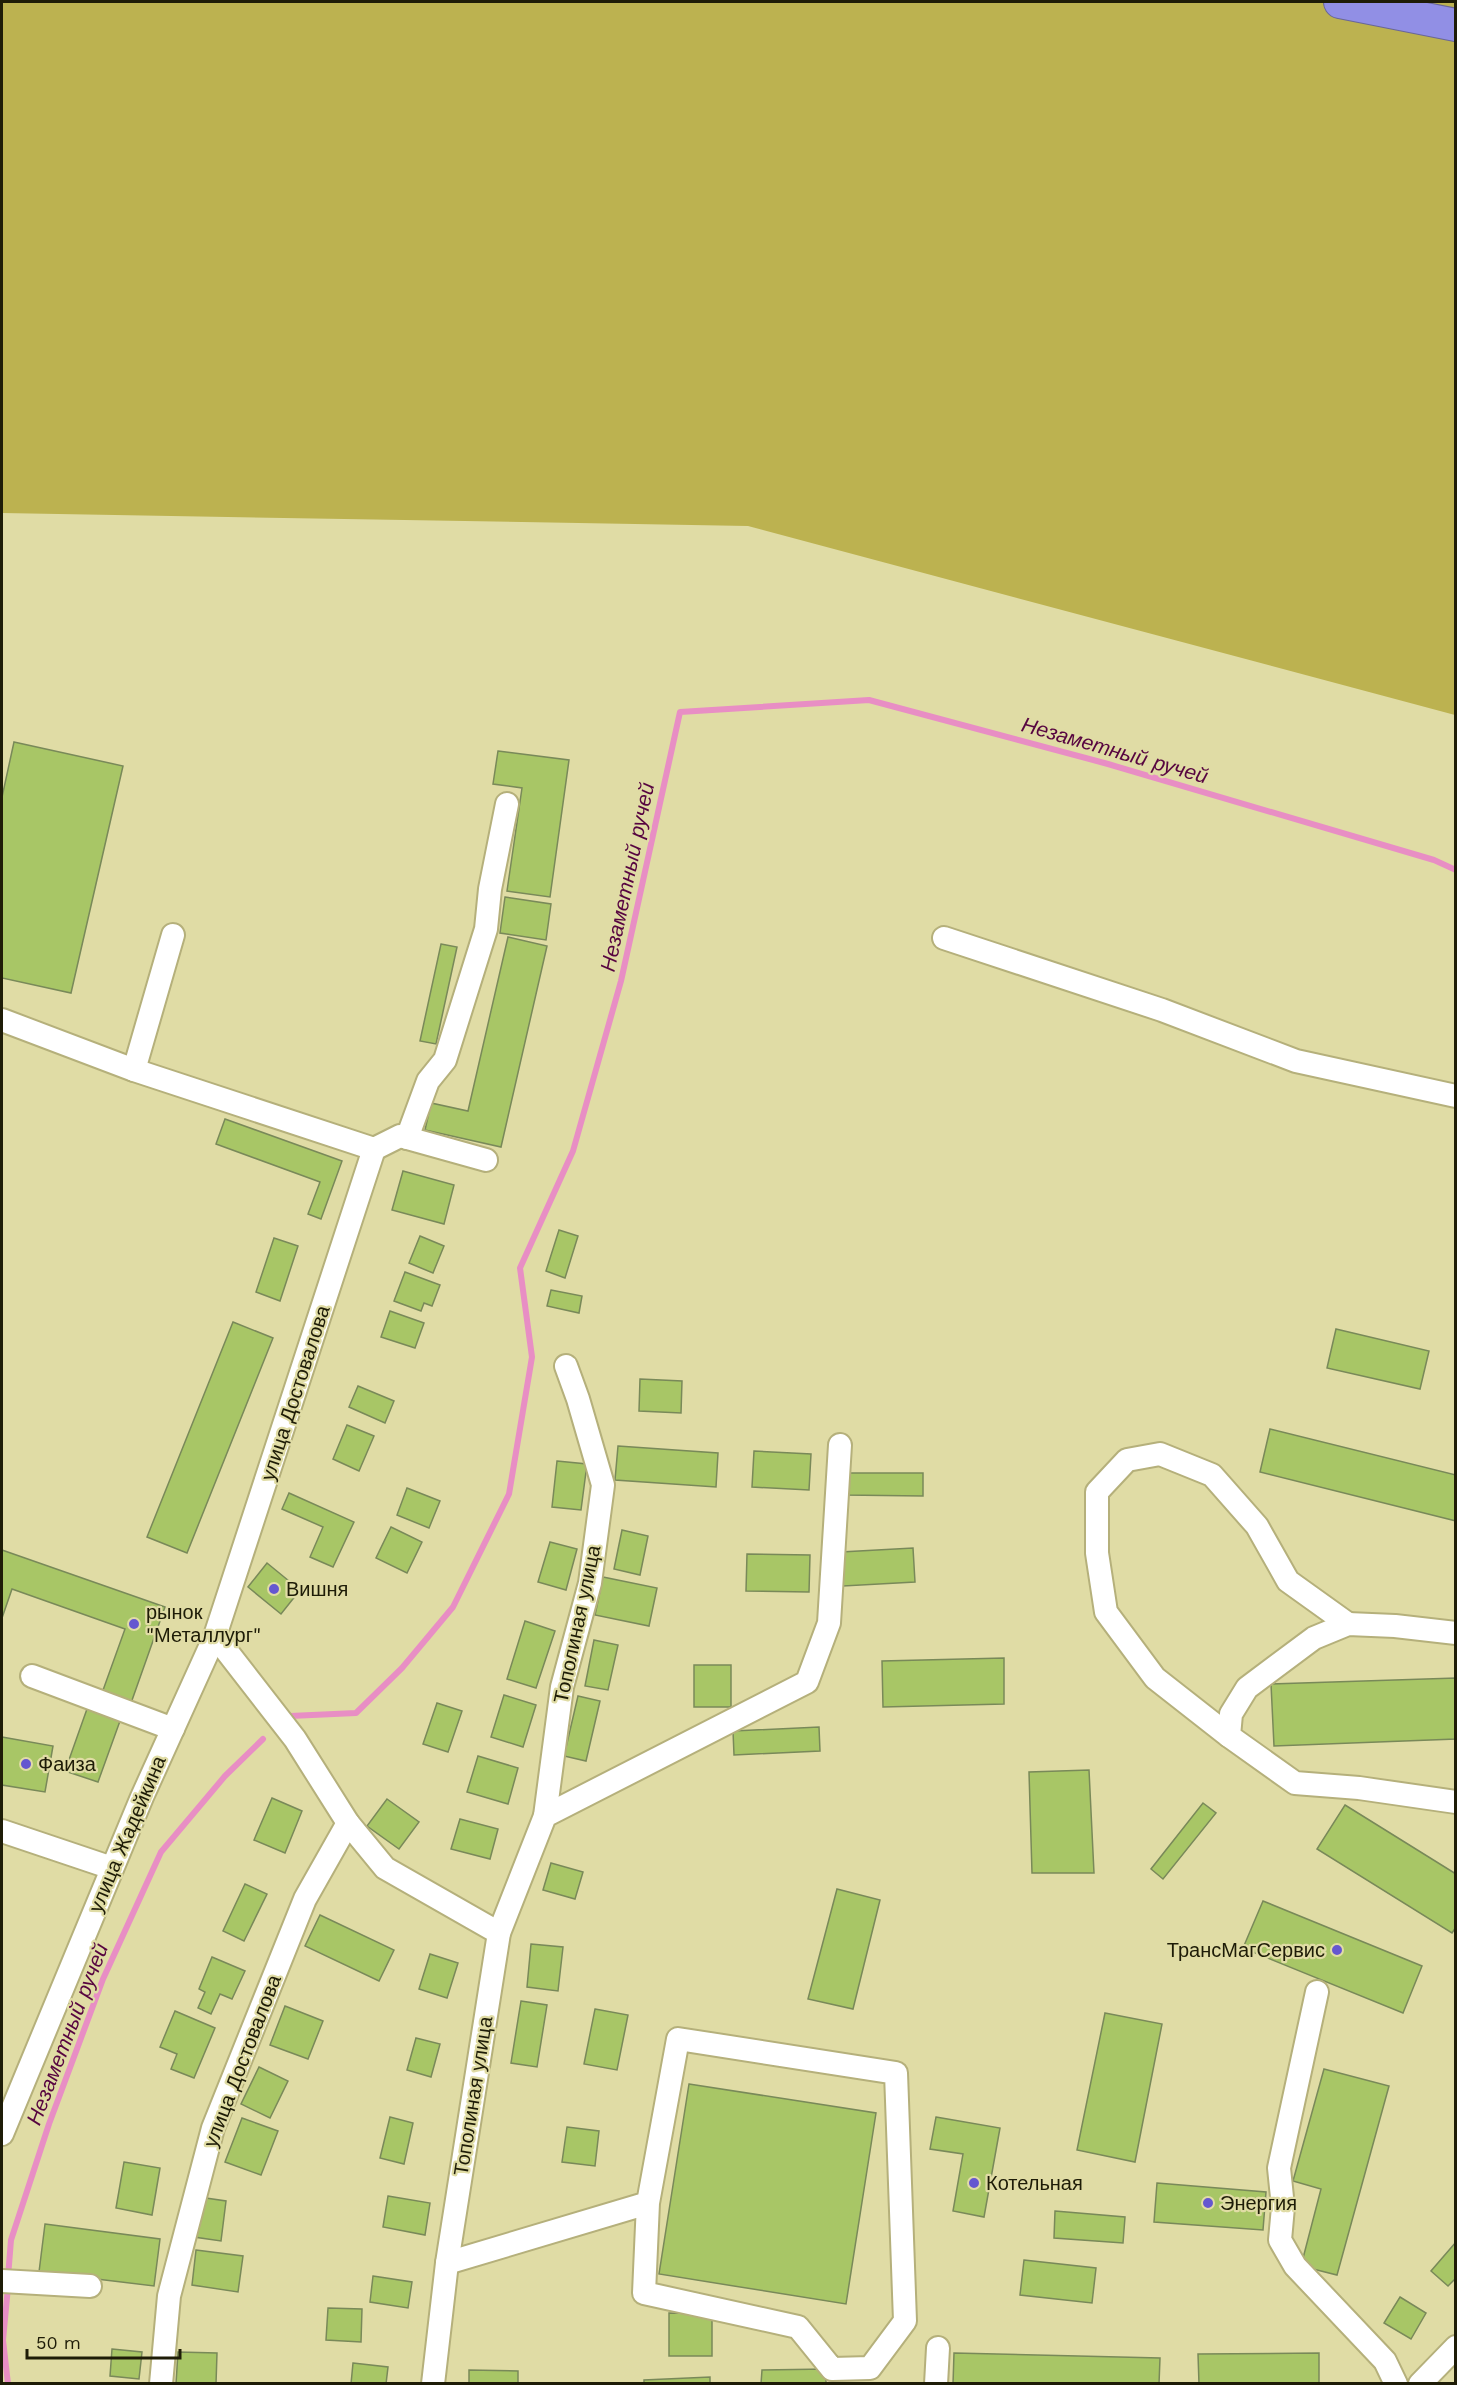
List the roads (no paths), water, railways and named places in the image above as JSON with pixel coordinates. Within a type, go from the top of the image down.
[{"type":"highway","points":[[1340,2],[1455,25]]},
{"type":"street","points":[[407,1138],[428,1081],[445,1060],[486,929],[490,889],[507,804]]},
{"type":"street","points":[[134,1070],[174,935]]},
{"type":"street","points":[[944,938],[1162,1011],[1296,1061],[1455,1096]]},
{"type":"street","points":[[2,1020],[134,1070],[374,1149],[400,1136],[486,1160]]},
{"type":"street","name":"улица Достовалова","points":[[215,1636],[374,1149]]},
{"type":"street","name":"Тополиная улица","points":[[433,2384],[447,2263],[499,1933],[545,1816],[562,1687],[590,1583],[603,1485],[566,1366]]},
{"type":"street","points":[[545,1816],[807,1682],[829,1623],[840,1445]]},
{"type":"street","points":[[1348,1624],[1288,1581],[1257,1526],[1212,1475],[1160,1454],[1127,1460],[1097,1492],[1097,1553],[1106,1611],[1155,1677],[1229,1736],[1295,1783],[1359,1788],[1455,1802]]},
{"type":"street","points":[[1229,1736],[1231,1714],[1247,1688],[1314,1638],[1348,1624],[1395,1626],[1455,1633]]},
{"type":"street","points":[[215,1636],[295,1739],[348,1823],[385,1868],[499,1933]]},
{"type":"street","name":"улица Жадейкина","points":[[2,2134],[112,1868],[215,1636]]},
{"type":"street","points":[[32,1676],[173,1729]]},
{"type":"street","name":"улица Достовалова","points":[[161,2384],[169,2296],[213,2128],[304,1899],[348,1823]]},
{"type":"street","points":[[2,1831],[112,1868]]},
{"type":"street","points":[[1317,1992],[1279,2168],[1283,2207],[1280,2240],[1295,2266],[1385,2361],[1396,2384]]},
{"type":"street","points":[[678,2039],[896,2073],[905,2321],[870,2368],[832,2369],[798,2327],[644,2293],[648,2203],[678,2039]]},
{"type":"street","points":[[447,2263],[648,2203]]},
{"type":"street","points":[[2,2281],[90,2286]]},
{"type":"street","points":[[1420,2384],[1455,2347]]},
{"type":"street","points":[[936,2384],[938,2348]]},
{"type":"waterway","name":"Незаметный ручей","points":[[290,1716],[356,1713],[402,1668],[453,1607],[509,1494],[532,1357],[520,1268],[573,1151],[621,981],[680,712],[869,700],[1108,764],[1434,860],[1456,870]]},
{"type":"waterway","name":"Незаметный ручей","points":[[8,2277],[11,2240],[49,2124],[103,1979],[161,1852],[225,1776],[263,1739]]},
{"type":"waterway","name":"Незаметный ручей","points":[[8,2287],[3,2340],[8,2384]]},
{"type":"place","name":"Вишня","points":[[274,1589]]},
{"type":"place","name":"рынок \"Металлург\"","points":[[134,1624]]},
{"type":"place","name":"Фаиза","points":[[26,1764]]},
{"type":"place","name":"ТрансМагСервис","points":[[1337,1950]]},
{"type":"place","name":"Котельная","points":[[974,2183]]},
{"type":"place","name":"Энергия","points":[[1208,2203]]}]
